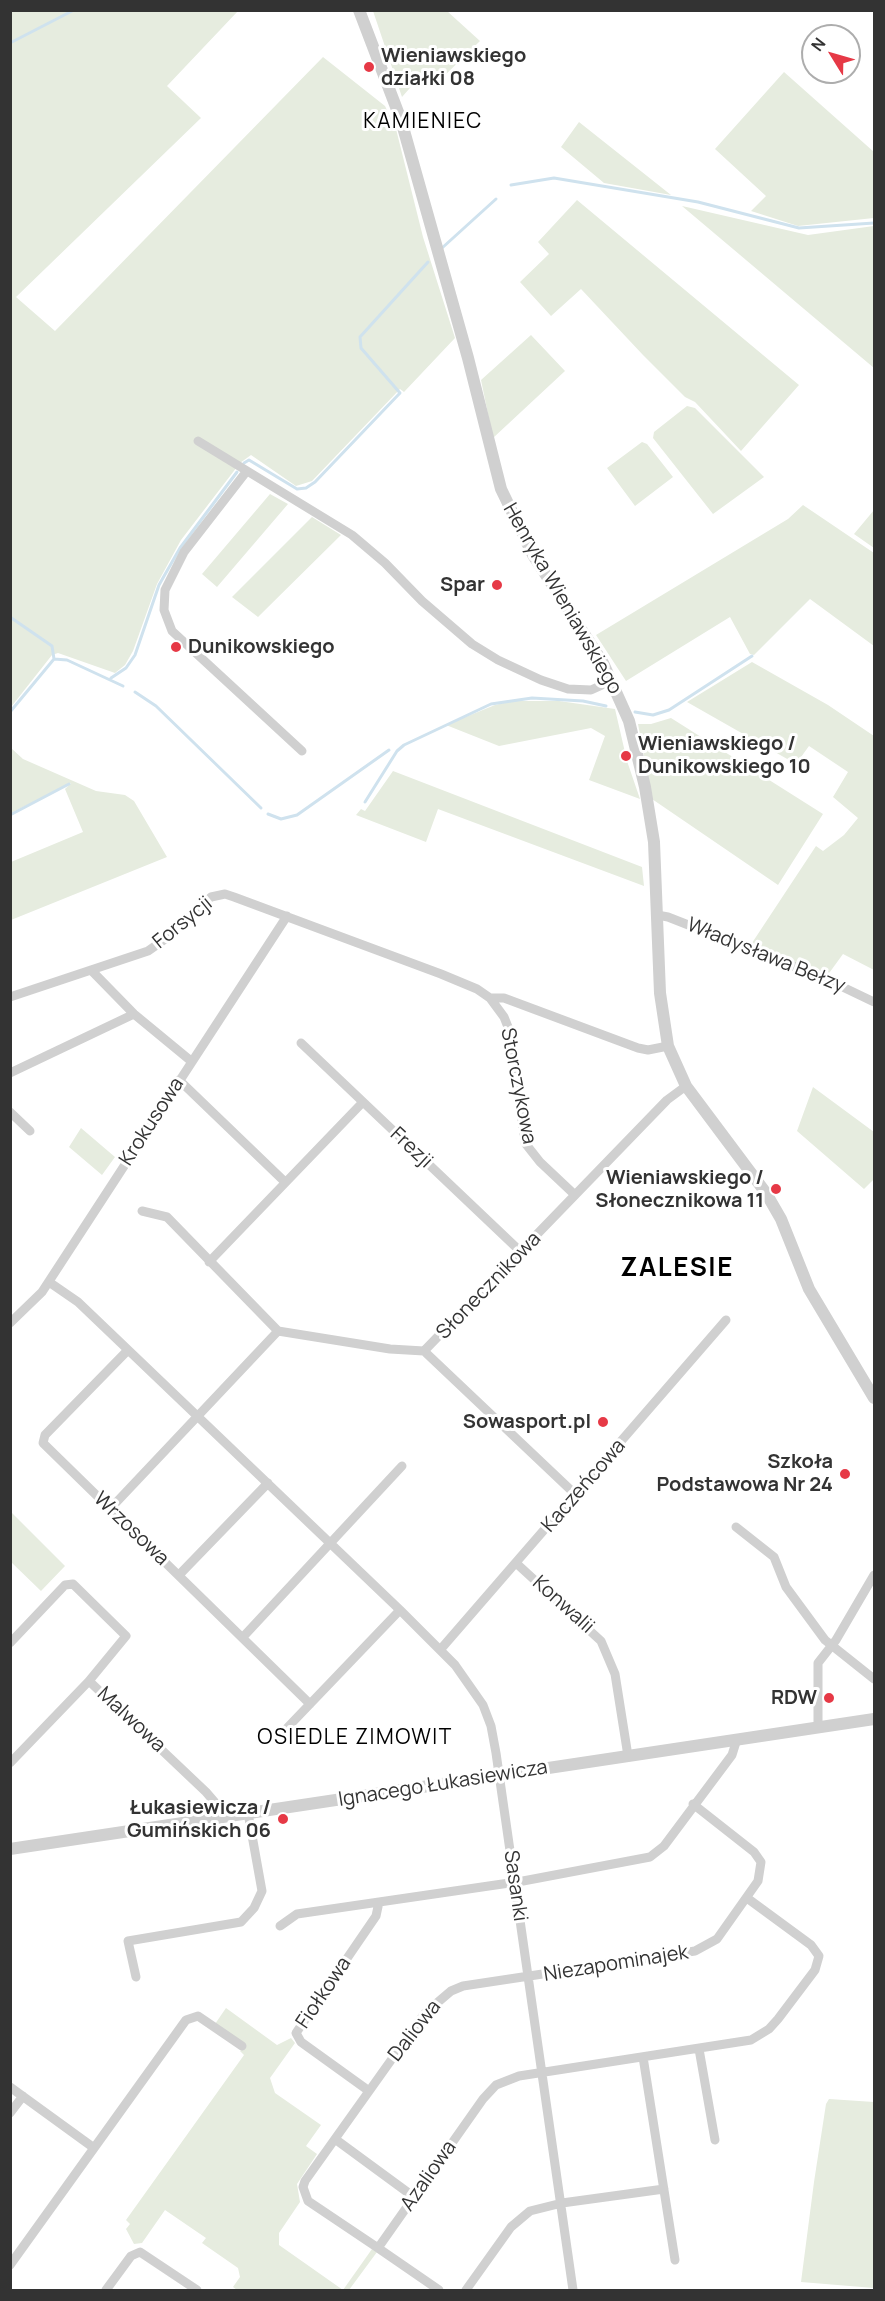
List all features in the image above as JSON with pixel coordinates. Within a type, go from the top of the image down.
[{"type":"street","name":"Henryka Wieniawskiego","points":[[359,10],[401,120],[468,358],[501,489],[533,555],[592,644],[629,721],[645,787],[654,842],[660,993],[668,1046],[686,1086],[766,1192],[780,1219],[809,1289],[874,1398]]},
{"type":"street","points":[[198,441],[352,535],[385,563],[422,602],[472,644],[498,660],[541,681],[568,689],[591,690],[611,681]]},
{"type":"street","points":[[246,472],[184,552],[165,590],[164,610],[172,631],[302,751]]},
{"type":"street","name":"Forsycji","points":[[10,997],[148,951],[168,937],[203,903],[218,894],[234,897],[287,916]]},
{"type":"street","name":"Władysława Bełzy","points":[[657,915],[668,916],[826,979],[874,1002]]},
{"type":"street","name":"Storczykowa","points":[[287,916],[441,975],[490,998],[504,1017],[510,1032],[525,1143],[540,1162],[575,1195]]},
{"type":"street","name":"Krokusowa","points":[[10,1323],[34,1301],[49,1282],[287,916]]},
{"type":"street","points":[[91,970],[134,1014],[191,1061]]},
{"type":"street","name":"Storczykowa","points":[[490,998],[504,998],[638,1048],[648,1050],[668,1046]]},
{"type":"street","points":[[10,1073],[134,1014]]},
{"type":"street","name":"Frezji","points":[[302,1043],[521,1252]]},
{"type":"street","points":[[179,1080],[285,1182]]},
{"type":"street","name":"Słonecznikowa","points":[[278,1331],[390,1349],[424,1351],[670,1097],[686,1086]]},
{"type":"street","points":[[209,1262],[363,1102]]},
{"type":"street","points":[[10,1112],[30,1131]]},
{"type":"street","points":[[110,1509],[278,1331],[167,1217],[142,1211]]},
{"type":"street","name":"Sasanki","points":[[49,1282],[78,1302],[400,1610],[464,1677],[483,1705],[491,1726],[573,2290]]},
{"type":"street","name":"Kaczeńcowa","points":[[440,1650],[726,1320]]},
{"type":"street","name":"Wrzosowa","points":[[128,1350],[42,1441],[310,1704]]},
{"type":"street","points":[[424,1351],[576,1495]]},
{"type":"street","points":[[243,1636],[402,1466]]},
{"type":"street","points":[[179,1575],[268,1483]]},
{"type":"street","points":[[736,1527],[774,1557],[791,1596],[831,1646],[874,1679]]},
{"type":"street","name":"Konwalii","points":[[516,1563],[601,1641],[615,1674],[628,1756]]},
{"type":"street","points":[[818,1727],[816,1671],[818,1663],[831,1646],[874,1575]]},
{"type":"street","points":[[10,1642],[65,1585],[72,1584],[126,1636],[89,1682]]},
{"type":"street","points":[[287,1728],[400,1610]]},
{"type":"street","name":"Malwowa","points":[[10,1763],[89,1682],[206,1792],[218,1806],[221,1817]]},
{"type":"street","name":"Ignacego Łukasiewicza","points":[[10,1849],[874,1719]]},
{"type":"street","points":[[280,1926],[297,1914],[514,1882],[650,1857],[664,1846],[693,1804],[732,1755],[737,1739]]},
{"type":"street","name":"Niezapominajek","points":[[528,1978],[703,1949],[717,1939],[747,1899],[761,1874],[759,1857],[693,1804]]},
{"type":"street","points":[[136,1977],[128,1941],[241,1922],[260,1900],[261,1891],[248,1813]]},
{"type":"street","points":[[542,2073],[699,2049],[751,2040],[761,2036],[778,2019],[819,1963],[817,1950],[747,1899]]},
{"type":"street","name":"Fiołkowa","points":[[369,2091],[300,2042],[296,2033],[376,1916],[379,1902]]},
{"type":"street","name":"Daliowa","points":[[378,2248],[308,2201],[304,2194],[305,2181],[424,2013],[442,1996],[463,1986],[528,1978]]},
{"type":"street","points":[[10,2265],[189,2017],[198,2016],[242,2046]]},
{"type":"street","points":[[699,2049],[715,2140]]},
{"type":"street","points":[[643,2057],[675,2260]]},
{"type":"street","name":"Azaliowa","points":[[378,2248],[489,2092],[511,2078],[542,2073]]},
{"type":"street","points":[[10,2087],[94,2148]]},
{"type":"street","points":[[10,2113],[23,2096]]},
{"type":"street","points":[[336,2139],[414,2197]]},
{"type":"street","points":[[466,2290],[517,2221],[530,2211],[562,2203],[664,2189]]},
{"type":"street","points":[[378,2248],[439,2290]]},
{"type":"street","points":[[106,2290],[131,2256],[140,2252],[198,2290]]},
{"type":"shaded area","points":[[11,11],[238,11],[167,86],[201,118],[16,297],[55,331],[323,57],[385,106],[396,129],[423,237],[455,338],[404,392],[400,389],[312,481],[296,486],[251,455],[240,463],[181,540],[157,584],[133,651],[125,665],[115,673],[58,653],[52,655],[11,707]]},
{"type":"shaded area","points":[[373,11],[447,11],[480,41],[437,83],[424,72],[402,97]]},
{"type":"shaded area","points":[[784,72],[874,152],[874,218],[798,226],[751,211],[766,196],[715,149]]},
{"type":"shaded area","points":[[579,122],[671,195],[604,183],[561,147]]},
{"type":"shaded area","points":[[577,200],[799,385],[741,451],[695,402],[685,397],[643,355],[581,289],[551,316],[520,282],[549,254],[538,242]]},
{"type":"shaded area","points":[[682,206],[808,235],[874,226],[874,368]]},
{"type":"shaded area","points":[[531,335],[565,371],[493,438],[481,380]]},
{"type":"shaded area","points":[[687,406],[695,408],[764,477],[713,514],[653,438],[654,432]]},
{"type":"shaded area","points":[[642,442],[647,444],[673,477],[635,506],[607,468]]},
{"type":"shaded area","points":[[270,494],[288,504],[217,587],[202,574]]},
{"type":"shaded area","points":[[803,505],[874,553],[874,646],[810,599],[754,655],[750,654],[730,617],[626,681],[596,635],[788,519]]},
{"type":"shaded area","points":[[874,510],[874,548],[854,534]]},
{"type":"shaded area","points":[[312,517],[341,535],[258,617],[232,597]]},
{"type":"shaded area","points":[[752,662],[828,705],[874,736],[874,970],[843,954],[827,976],[750,946],[816,846],[823,851],[844,835],[858,818],[833,797],[848,772],[809,746],[796,764],[687,702]]},
{"type":"shaded area","points":[[512,701],[559,701],[615,709],[627,761],[640,799],[589,780],[605,736],[591,728],[499,746],[446,725],[495,705]]},
{"type":"shaded area","points":[[671,718],[823,814],[778,885],[652,799],[638,724],[651,724]]},
{"type":"shaded area","points":[[11,748],[23,759],[96,791],[125,795],[134,801],[167,857],[11,920],[11,862],[83,832],[65,789],[71,783],[11,813]]},
{"type":"shaded area","points":[[393,771],[642,867],[644,886],[438,809],[426,842],[356,815],[361,809],[365,811]]},
{"type":"shaded area","points":[[813,1087],[874,1132],[874,1179],[864,1189],[797,1131]]},
{"type":"shaded area","points":[[81,1128],[115,1157],[102,1175],[69,1147]]},
{"type":"shaded area","points":[[11,1512],[65,1566],[41,1591],[11,1562]]},
{"type":"shaded area","points":[[226,2008],[277,2045],[291,2038],[295,2043],[270,2078],[275,2093],[321,2125],[306,2146],[317,2154],[297,2184],[300,2202],[279,2233],[279,2245],[343,2290],[237,2290],[233,2287],[240,2277],[238,2268],[202,2243],[206,2238],[165,2210],[142,2243],[134,2244],[126,2229],[130,2224],[126,2220],[244,2055],[240,2051],[245,2046],[215,2024]]},
{"type":"shaded area","points":[[829,2099],[874,2102],[874,2288],[801,2282],[814,2182],[826,2104]]},
{"type":"shaded area","points":[[372,2249],[377,2252],[349,2290],[343,2290]]},
{"type":"waterway","points":[[10,43],[74,10]]},
{"type":"waterway","points":[[511,185],[554,178],[698,202],[799,228],[874,223]]},
{"type":"waterway","points":[[442,248],[496,199]]},
{"type":"waterway","points":[[244,463],[249,460],[297,489],[306,488],[315,482],[400,393],[361,348],[360,337],[428,262]]},
{"type":"waterway","points":[[111,678],[126,668],[135,655],[159,585],[180,548],[237,472]]},
{"type":"waterway","points":[[10,617],[52,646],[54,659]]},
{"type":"waterway","points":[[635,712],[653,715],[669,710],[752,656]]},
{"type":"waterway","points":[[10,712],[54,659],[67,660],[123,686]]},
{"type":"waterway","points":[[135,692],[156,706],[261,808]]},
{"type":"waterway","points":[[365,802],[397,751],[404,745],[491,704],[532,698],[583,701],[606,706]]},
{"type":"waterway","points":[[268,814],[281,819],[297,815],[389,750]]},
{"type":"waterway","points":[[10,815],[69,784]]},
{"type":"place","name":"Wieniawskiego działki 08","points":[[369,67]]},
{"type":"place","name":"Spar","points":[[497,585]]},
{"type":"place","name":"Dunikowskiego","points":[[176,647]]},
{"type":"place","name":"Wieniawskiego / Dunikowskiego 10","points":[[626,756]]},
{"type":"place","name":"Wieniawskiego / Słonecznikowa 11","points":[[776,1189]]},
{"type":"place","name":"Sowasport.pl","points":[[603,1422]]},
{"type":"place","name":"Szkoła Podstawowa Nr 24","points":[[845,1474]]},
{"type":"place","name":"RDW","points":[[829,1698]]},
{"type":"place","name":"Łukasiewicza / Gumińskich 06","points":[[283,1819]]},
{"type":"district","name":"KAMIENIEC","points":[[423,122]]},
{"type":"district","name":"ZALESIE","points":[[677,1269]]},
{"type":"district","name":"OSIEDLE ZIMOWIT","points":[[355,1738]]}]
